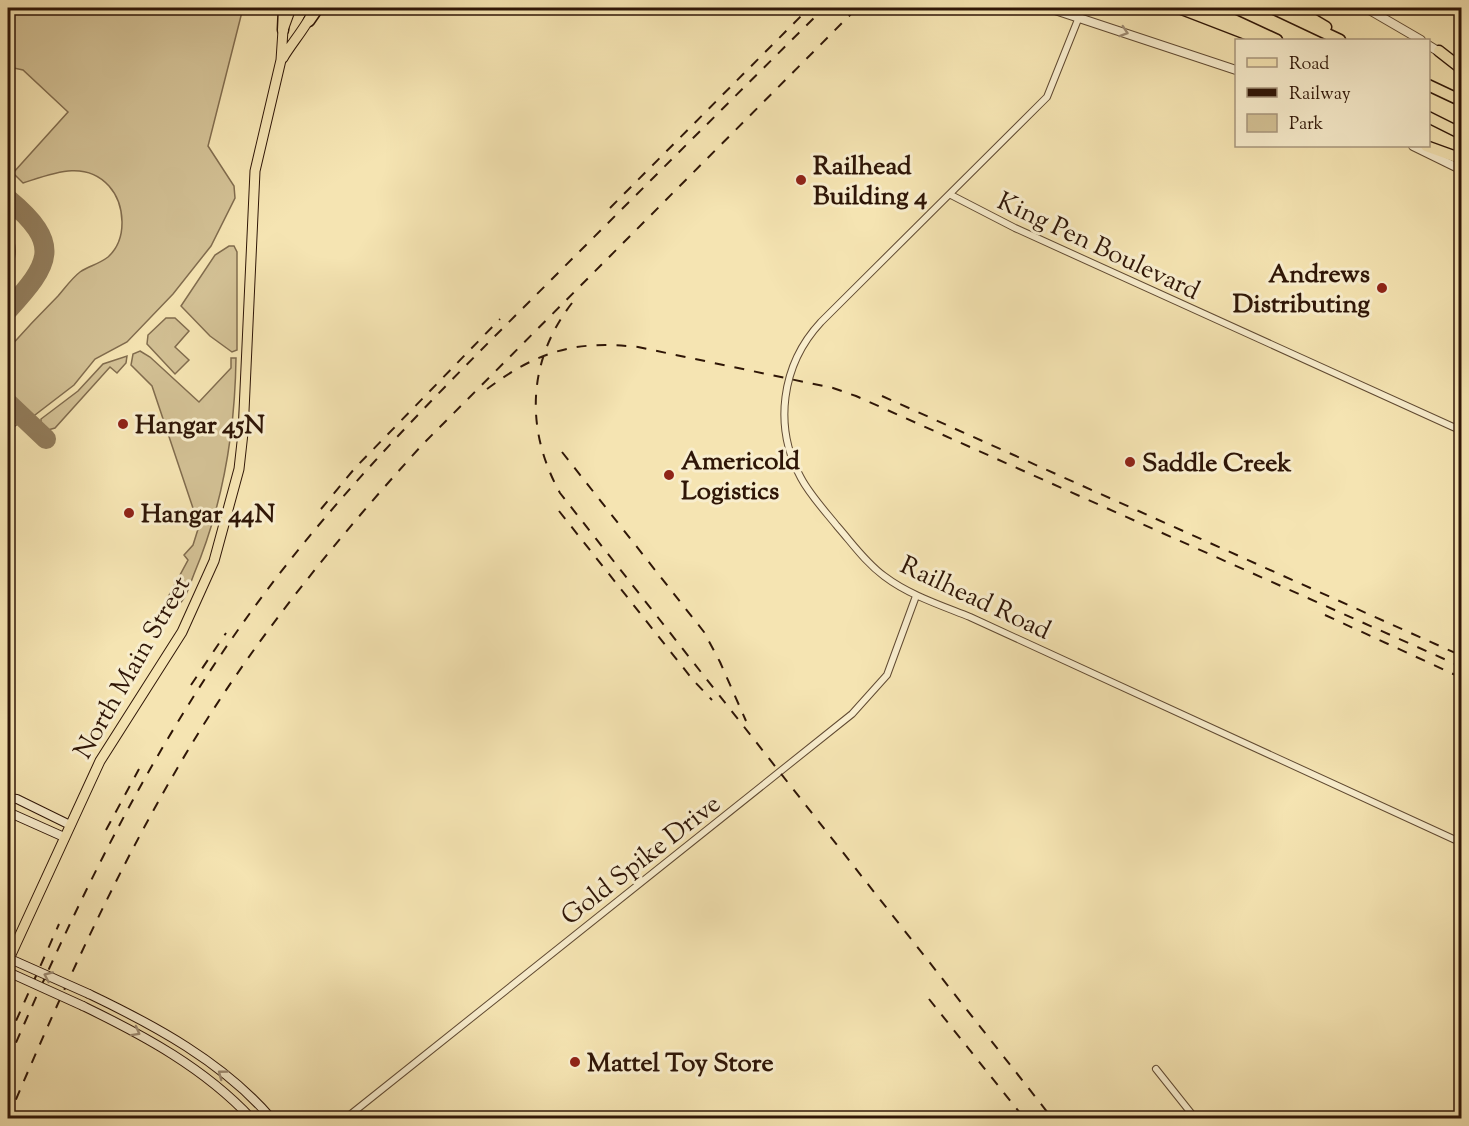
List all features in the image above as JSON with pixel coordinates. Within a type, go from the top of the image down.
[{"type":"highway","points":[[283,30],[284,8]]},
{"type":"highway","points":[[309,21],[318,8]]},
{"type":"highway","points":[[1179,8],[1259,39]]},
{"type":"highway","points":[[1208,8],[1275,39]]},
{"type":"highway","points":[[1272,8],[1339,39]]},
{"type":"highway","points":[[1294,8],[1340,39]]},
{"type":"highway","points":[[1439,51],[1461,69]]},
{"type":"highway","points":[[1430,86],[1461,101]]},
{"type":"highway","points":[[1430,118],[1461,134]]},
{"type":"highway","points":[[1429,147],[1461,159]]},
{"type":"main road","name":"North Main Street","points":[[8,959],[100,760],[182,632],[222,540],[239,469],[243,433],[255,171],[281,60],[283,30],[291,8]]},
{"type":"main road","name":"North Main Street","points":[[281,60],[296,34],[309,21],[312,8]]},
{"type":"main road","points":[[8,798],[70,825]]},
{"type":"main road","points":[[8,812],[64,837]]},
{"type":"main road","points":[[8,959],[141,1019],[187,1048],[231,1080],[271,1119]]},
{"type":"main road","points":[[8,972],[135,1031],[199,1071],[231,1097],[251,1119]]},
{"type":"street","points":[[1049,8],[1235,70]]},
{"type":"street","points":[[1368,8],[1419,39]]},
{"type":"street","points":[[1380,16],[1385,8]]},
{"type":"street","name":"Railhead Road","points":[[1079,18],[1047,97],[813,331],[787,378],[784,406],[783,426],[801,479],[864,558],[884,576],[916,596],[970,617],[1461,843]]},
{"type":"street","points":[[1430,46],[1461,63]]},
{"type":"street","points":[[1415,147],[1461,170]]},
{"type":"street","name":"King Pen Boulevard","points":[[951,195],[1015,228],[1461,431]]},
{"type":"street","name":"Gold Spike Drive","points":[[346,1119],[852,714],[886,675],[916,596]]},
{"type":"street","points":[[1156,1069],[1196,1119]]},
{"type":"green space","points":[[8,8],[243,8],[208,146],[234,186],[235,198],[211,246],[173,294],[127,342],[95,359],[74,385],[31,418],[8,396],[8,349],[77,274],[108,257],[119,241],[122,222],[114,193],[100,178],[89,173],[68,171],[23,183],[13,173],[68,112],[23,70],[14,68],[8,75]]},
{"type":"green space","points":[[8,230],[13,240],[15,256],[8,271]]},
{"type":"green space","points":[[229,246],[234,246],[237,252],[237,350],[232,352],[210,336],[181,306],[215,255]]},
{"type":"green space","points":[[166,318],[175,318],[189,331],[175,347],[189,360],[175,374],[147,344],[148,335]]},
{"type":"green space","points":[[140,351],[150,357],[199,402],[231,368],[231,358],[236,358],[230,441],[220,495],[213,522],[189,587],[183,600],[177,606],[166,601],[188,560],[184,555],[193,545],[199,526],[152,386],[131,365],[133,354]]},
{"type":"green space","points":[[127,356],[126,363],[117,373],[110,367],[55,428],[48,430],[41,427],[41,419],[78,391],[103,364]]},
{"type":"green space","points":[[8,410],[20,422],[8,432]]},
{"type":"taxiway","points":[[8,199],[37,229],[43,242],[44,254],[34,279],[8,310]]},
{"type":"taxiway","points":[[8,403],[46,439]]},
{"type":"railway","points":[[610,208],[809,8]]},
{"type":"railway","points":[[8,1061],[63,939],[122,820],[188,705],[264,594],[324,519],[388,446],[824,8]]},
{"type":"railway","points":[[8,1118],[98,917],[149,819],[204,724],[280,615],[363,511],[422,445],[857,8]]},
{"type":"railway","points":[[572,303],[557,325],[546,348],[539,372],[536,396],[541,445],[560,493],[1052,1118]]},
{"type":"railway","points":[[321,509],[355,468],[500,319]]},
{"type":"railway","points":[[487,389],[523,365],[541,357],[558,351],[595,345],[638,347],[833,388],[856,396],[1462,667]]},
{"type":"railway","points":[[882,396],[1462,656]]},
{"type":"railway","points":[[562,452],[704,632],[746,721]]},
{"type":"railway","points":[[559,511],[693,680],[712,700]]},
{"type":"railway","points":[[1325,615],[1462,678]]},
{"type":"railway","points":[[191,685],[226,633]]},
{"type":"railway","points":[[106,830],[139,769]]},
{"type":"railway","points":[[8,1039],[59,924]]},
{"type":"railway","points":[[929,999],[1024,1118]]},
{"type":"place","name":"Railhead Building 4","points":[[801,180]]},
{"type":"place","name":"Andrews Distributing","points":[[1382,288]]},
{"type":"place","name":"Hangar 45N","points":[[123,424]]},
{"type":"place","name":"Saddle Creek","points":[[1130,462]]},
{"type":"place","name":"Americold Logistics","points":[[669,475]]},
{"type":"place","name":"Hangar 44N","points":[[129,513]]},
{"type":"place","name":"Mattel Toy Store","points":[[575,1062]]}]
